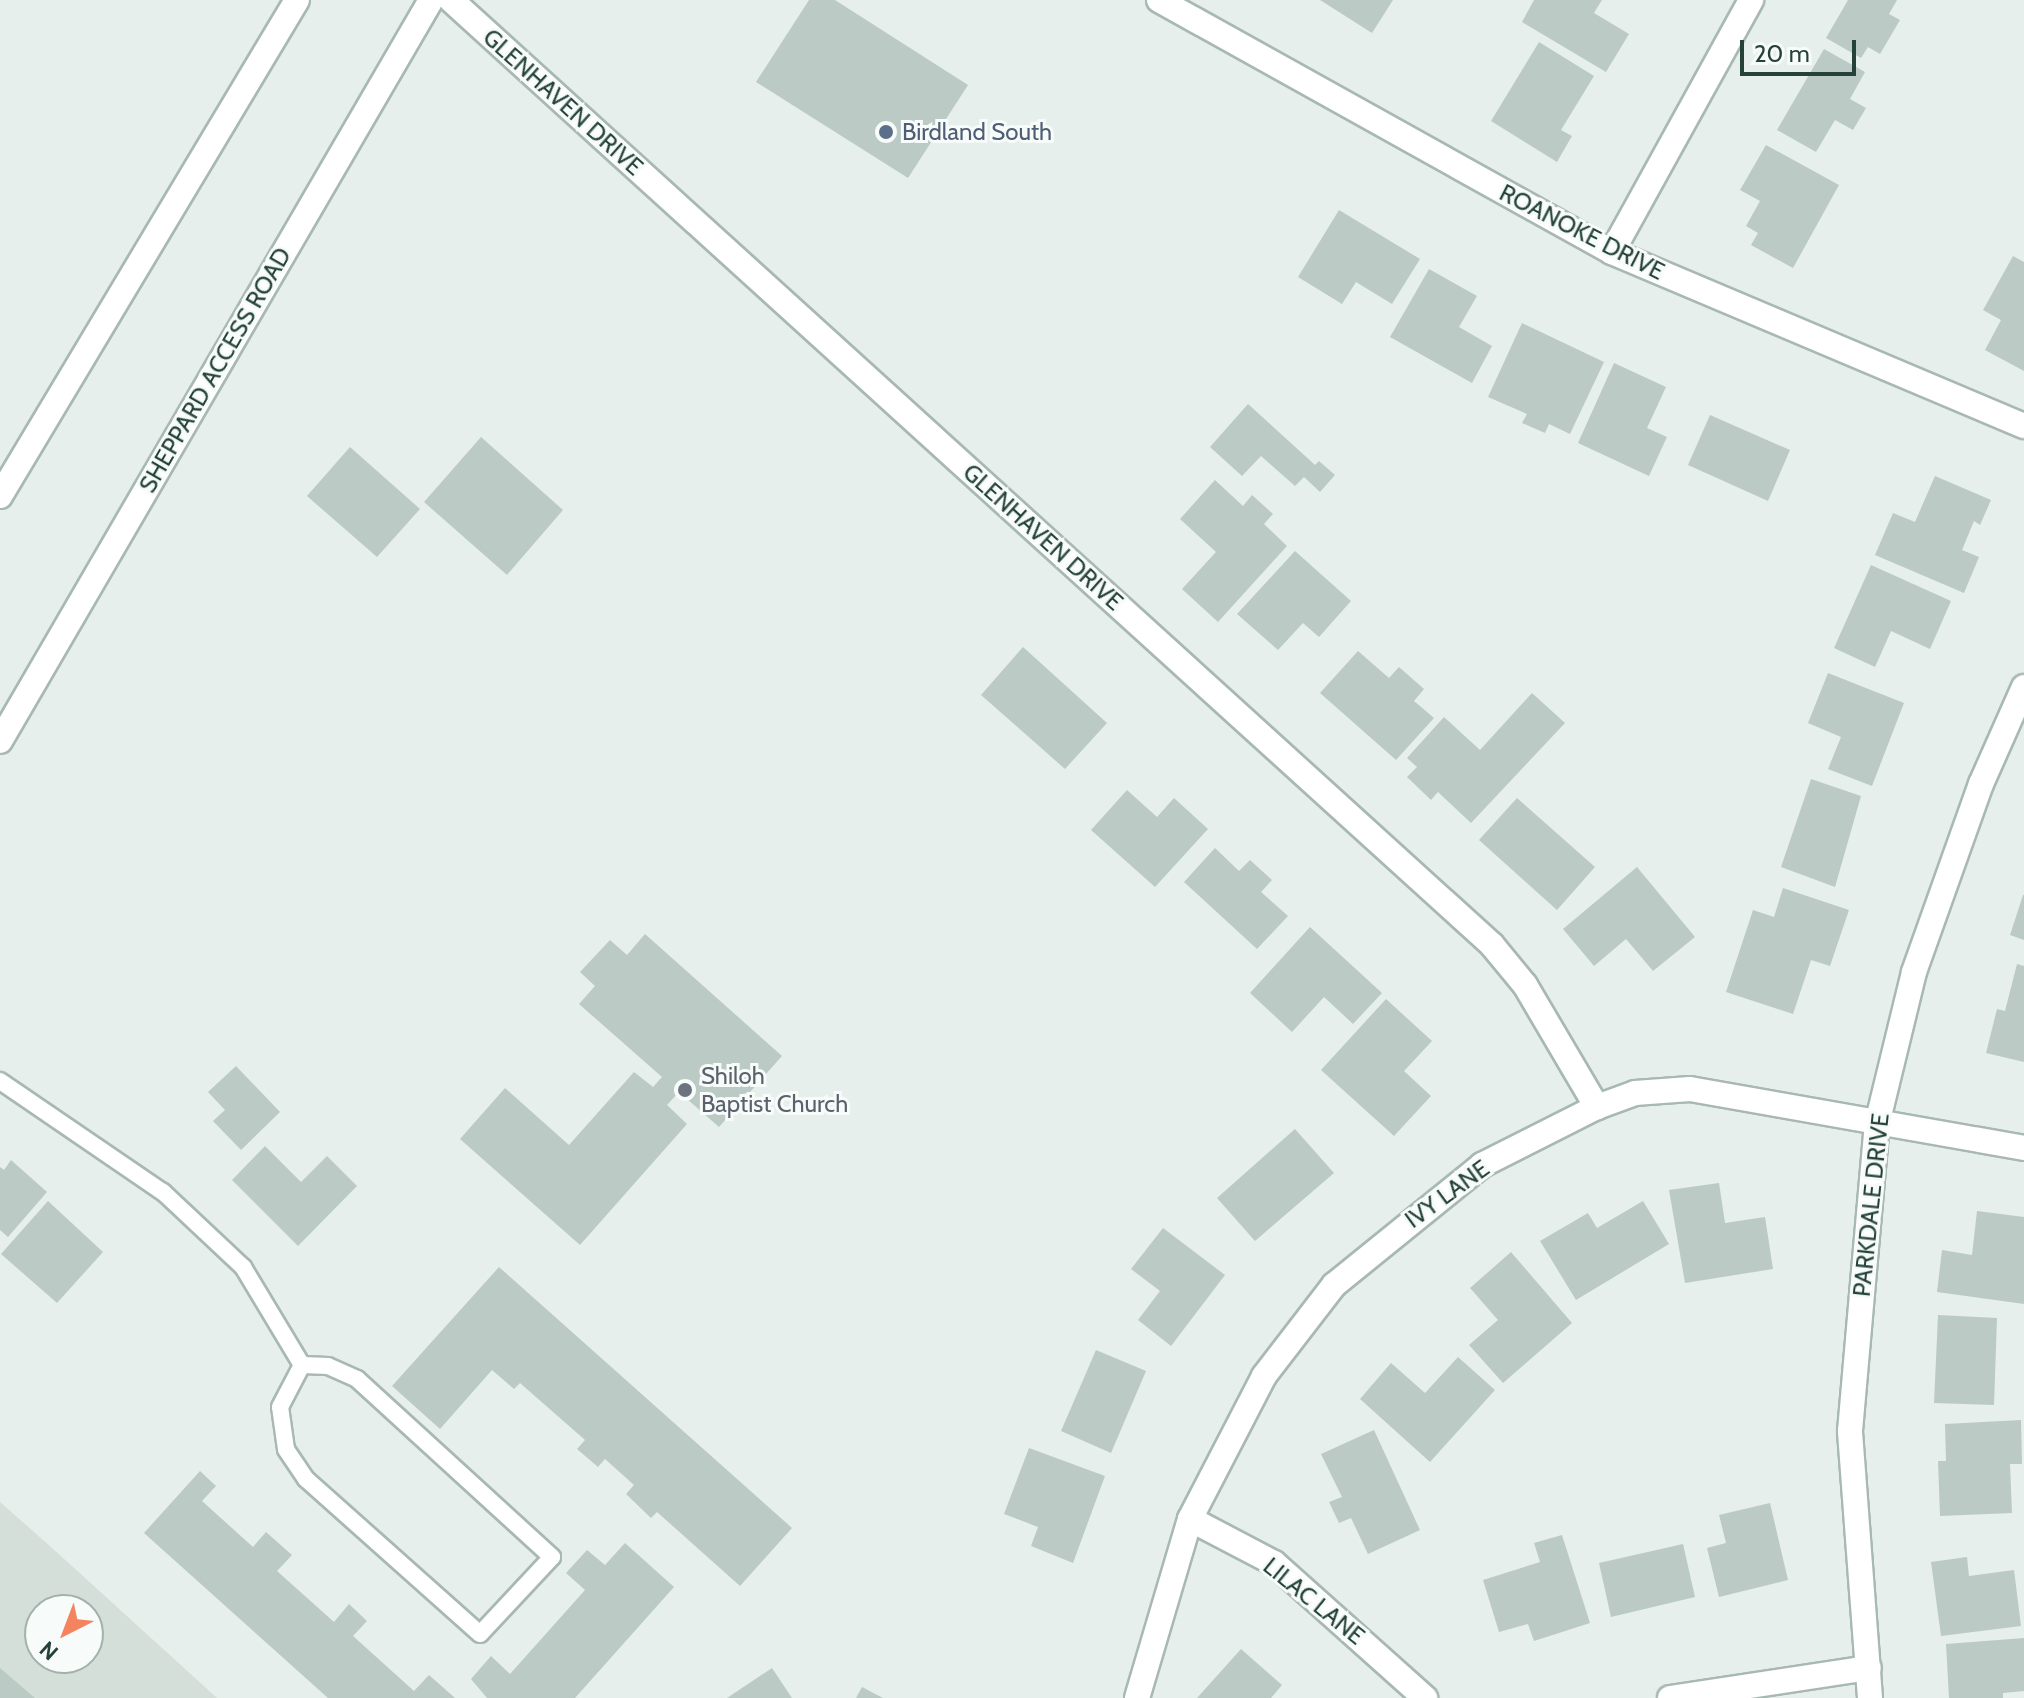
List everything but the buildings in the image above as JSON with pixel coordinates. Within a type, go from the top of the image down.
[{"type":"street","points":[[0,496],[297,0]]},
{"type":"street","name":"SHEPPARD ACCESS ROAD","points":[[0,741],[431,0]]},
{"type":"street","name":"GLENHAVEN DRIVE","points":[[451,0],[1492,945],[1525,985],[1597,1107]]},
{"type":"street","name":"ROANOKE DRIVE","points":[[1159,0],[1309,88],[1612,252],[2024,426]]},
{"type":"street","points":[[1612,252],[1751,0]]},
{"type":"street","name":"PARKDALE DRIVE","points":[[1870,1698],[1850,1431],[1877,1124],[1914,972],[1981,784],[2024,687]]},
{"type":"street","name":"IVY LANE","points":[[1137,1698],[1190,1519],[1264,1376],[1334,1285],[1482,1165],[1597,1107],[1635,1093],[1690,1089],[2024,1148]]},
{"type":"street","name":"LILAC LANE","points":[[1190,1519],[1274,1563],[1425,1698]]},
{"type":"street","points":[[1670,1698],[1869,1668]]},
{"type":"lane","points":[[0,1081],[175,1203],[243,1267],[302,1365]]},
{"type":"lane","points":[[302,1365],[328,1366],[357,1379],[552,1557],[480,1634],[306,1479],[286,1449],[280,1407],[302,1365]]},
{"type":"shaded area","points":[[0,1502],[103,1594],[24,1594],[24,1674],[104,1674],[104,1595],[217,1698],[0,1698]]},
{"type":"place","name":"Birdland South","points":[[886,132]]},
{"type":"place","name":"Shiloh Baptist Church","points":[[685,1090]]}]
